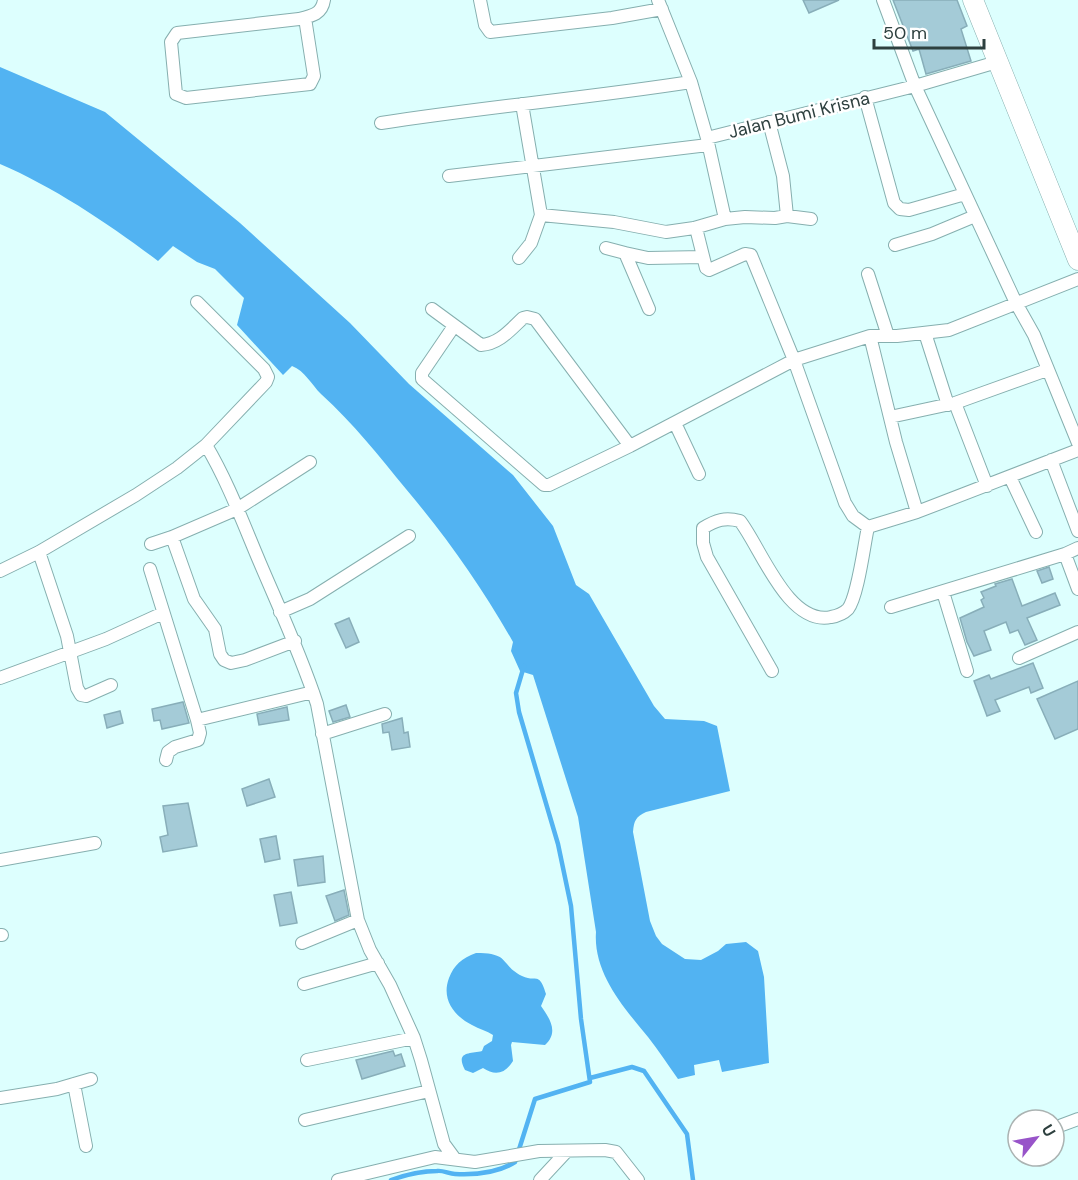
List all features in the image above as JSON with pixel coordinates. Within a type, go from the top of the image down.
[{"type":"main road","points":[[973,0],[996,62],[1078,260]]},
{"type":"street","points":[[306,18],[314,76],[310,84],[186,98],[176,94],[171,42],[177,33],[306,18],[320,11],[324,0]]},
{"type":"street","points":[[480,0],[485,25],[490,32],[612,18],[660,5]]},
{"type":"street","points":[[883,0],[915,86],[1016,303],[1034,335],[1078,442]]},
{"type":"street","name":"Jalan Bumi Krisna","points":[[660,5],[691,82],[708,141],[769,122],[915,86],[996,62]]},
{"type":"street","points":[[381,123],[691,82]]},
{"type":"street","points":[[865,97],[894,203],[900,209],[909,210],[965,194]]},
{"type":"street","points":[[519,258],[531,243],[541,215],[522,104]]},
{"type":"street","points":[[769,122],[783,176],[787,216]]},
{"type":"street","points":[[449,176],[708,141],[725,219]]},
{"type":"street","points":[[541,215],[614,222],[666,232],[745,217],[787,216],[811,219]]},
{"type":"street","points":[[895,245],[932,234],[975,216]]},
{"type":"street","points":[[696,228],[709,270],[745,254],[751,255],[794,360],[845,503],[853,516],[868,527]]},
{"type":"street","points":[[606,248],[648,258],[704,257]]},
{"type":"street","points":[[625,253],[649,309]]},
{"type":"street","points":[[868,273],[888,336]]},
{"type":"street","points":[[454,326],[422,373],[422,380],[544,485],[555,484],[794,360],[870,336],[949,330],[1078,279]]},
{"type":"street","points":[[0,571],[39,552],[177,468],[206,445],[266,382],[268,377],[264,369],[197,302]]},
{"type":"street","points":[[432,309],[481,345],[491,344],[501,339],[522,318],[527,316],[535,319],[630,446]]},
{"type":"street","points":[[925,333],[951,404],[987,486]]},
{"type":"street","points":[[870,336],[917,512]]},
{"type":"street","points":[[890,417],[951,404],[1047,370]]},
{"type":"street","points":[[675,423],[699,474]]},
{"type":"street","points":[[206,445],[222,474],[280,612],[295,641],[313,692],[358,920],[370,950],[414,1038],[444,1144],[455,1159]]},
{"type":"street","points":[[868,527],[917,512],[1078,450]]},
{"type":"street","points":[[1051,460],[1078,531]]},
{"type":"street","points":[[151,544],[237,509],[310,462]]},
{"type":"street","points":[[1010,477],[1035,532]]},
{"type":"street","points":[[772,671],[707,557],[702,543],[703,528],[715,520],[729,518],[740,521],[782,591],[798,606],[813,615],[825,618],[837,616],[848,609],[855,592],[868,527]]},
{"type":"street","points":[[280,612],[310,599],[410,536]]},
{"type":"street","points":[[172,537],[194,600],[214,629],[220,654],[224,660],[231,663],[245,660],[295,641]]},
{"type":"street","points":[[891,607],[1065,554],[1078,548]]},
{"type":"street","points":[[39,552],[67,636],[77,688],[81,695],[86,696],[111,686]]},
{"type":"street","points":[[1065,554],[1078,589]]},
{"type":"street","points":[[150,569],[200,733],[198,740],[175,747],[168,752],[166,760]]},
{"type":"street","points":[[944,591],[967,671]]},
{"type":"street","points":[[0,678],[106,639],[163,613]]},
{"type":"street","points":[[1018,658],[1078,632]]},
{"type":"street","points":[[197,720],[313,692]]},
{"type":"street","points":[[322,734],[385,714]]},
{"type":"street","points":[[0,860],[95,843]]},
{"type":"street","points":[[302,943],[358,920]]},
{"type":"street","points":[[304,984],[378,963]]},
{"type":"street","points":[[307,1060],[414,1038]]},
{"type":"street","points":[[0,1098],[91,1080]]},
{"type":"street","points":[[74,1084],[86,1146]]},
{"type":"street","points":[[305,1119],[429,1091]]},
{"type":"street","points":[[338,1180],[435,1157],[475,1162],[516,1154],[606,1150],[616,1152],[638,1180]]},
{"type":"street","points":[[540,1180],[567,1151]]},
{"type":"water","points":[[0,67],[105,112],[240,223],[350,323],[409,384],[513,475],[553,526],[576,585],[589,594],[654,706],[665,719],[704,721],[717,726],[730,791],[646,812],[636,819],[633,832],[650,921],[662,944],[685,959],[701,960],[726,944],[746,942],[758,951],[764,977],[769,1063],[722,1072],[719,1060],[694,1065],[695,1075],[678,1079],[620,1002],[599,962],[578,817],[533,675],[520,671],[511,651],[513,642],[476,582],[436,526],[355,428],[301,371],[292,366],[283,375],[237,325],[244,298],[215,269],[197,262],[173,246],[158,261],[82,208],[0,164]]},
{"type":"water","points":[[476,953],[487,953],[500,957],[515,972],[526,978],[539,980],[546,994],[541,1006],[552,1026],[552,1035],[545,1045],[512,1042],[513,1061],[507,1069],[496,1073],[483,1068],[473,1073],[465,1070],[462,1064],[463,1056],[482,1051],[484,1046],[492,1041],[493,1035],[460,1017],[448,1000],[447,986],[453,969],[467,957]]},
{"type":"building","points":[[803,0],[839,0],[809,13]]},
{"type":"building","points":[[893,0],[957,0],[967,26],[961,29],[971,61],[926,74],[919,49],[913,51]]},
{"type":"building","points":[[1049,567],[1053,579],[1042,583],[1037,571]]},
{"type":"building","points":[[1012,579],[1022,606],[1055,593],[1060,605],[1027,618],[1037,640],[1025,645],[1018,630],[1010,633],[1006,622],[984,631],[991,650],[974,656],[960,618],[984,607],[981,592],[996,586],[995,584]]},
{"type":"building","points":[[349,618],[359,642],[346,648],[335,624]]},
{"type":"building","points":[[1033,663],[1043,688],[1031,693],[1029,687],[995,700],[1000,711],[987,716],[974,681],[989,675],[991,679]]},
{"type":"building","points":[[1078,681],[1078,729],[1055,739],[1037,699]]},
{"type":"building","points":[[183,702],[189,723],[162,729],[160,720],[154,721],[152,709]]},
{"type":"building","points":[[346,705],[350,717],[333,722],[329,711]]},
{"type":"building","points":[[287,707],[289,720],[259,725],[257,714]]},
{"type":"building","points":[[120,711],[123,723],[107,728],[104,715]]},
{"type":"building","points":[[402,718],[404,733],[408,732],[410,747],[392,750],[389,732],[383,733],[382,724]]},
{"type":"building","points":[[269,779],[275,797],[247,806],[242,789]]},
{"type":"building","points":[[188,803],[197,846],[163,852],[160,837],[168,835],[163,806]]},
{"type":"building","points":[[276,836],[280,859],[265,862],[260,839]]},
{"type":"building","points":[[323,856],[325,882],[298,886],[294,860]]},
{"type":"building","points":[[344,890],[349,915],[335,921],[326,896]]},
{"type":"building","points":[[291,892],[297,923],[280,926],[274,895]]},
{"type":"building","points":[[393,1051],[395,1056],[401,1054],[405,1066],[362,1079],[356,1060]]},
{"type":"waterway","points":[[391,1180],[431,1171],[478,1174],[508,1166],[515,1162],[535,1099],[590,1082],[581,1019],[571,906],[558,844],[519,712],[516,693],[524,666]]},
{"type":"waterway","points":[[590,1078],[632,1067],[644,1071],[687,1134],[693,1180]]}]
